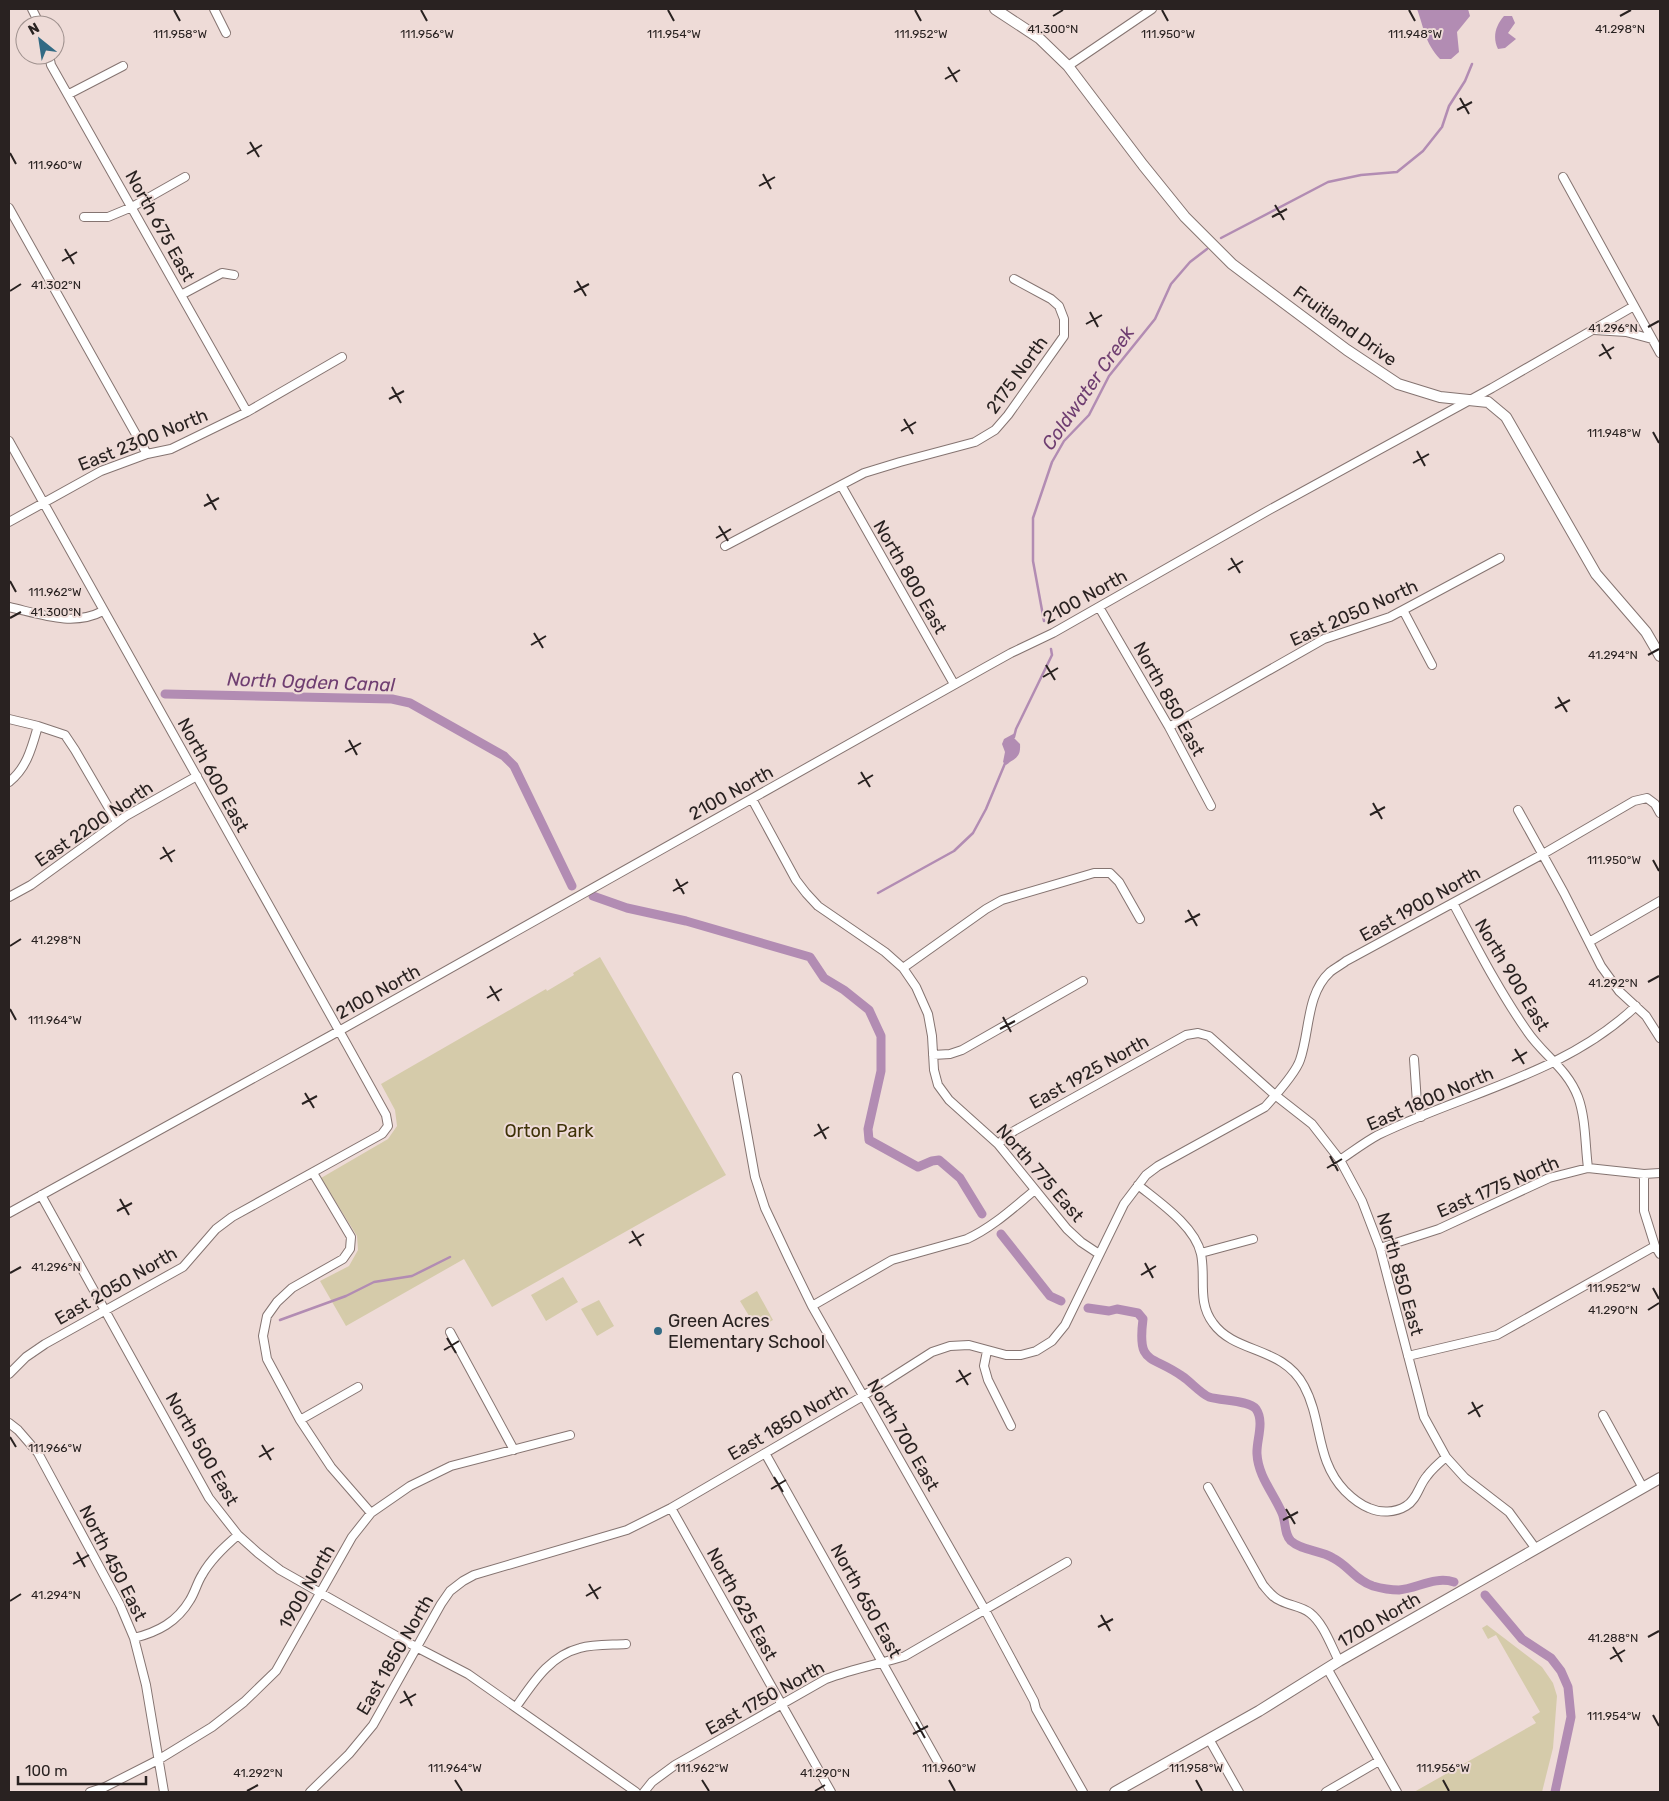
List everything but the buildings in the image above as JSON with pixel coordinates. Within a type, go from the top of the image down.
[{"type":"street","points":[[214,9],[226,33]]},
{"type":"street","name":"Fruitland Drive","points":[[995,9],[1039,38],[1068,66],[1185,217],[1232,264],[1347,350],[1398,384],[1440,397],[1488,402],[1506,416],[1596,574],[1646,632],[1660,656]]},
{"type":"street","points":[[1068,66],[1152,9]]},
{"type":"street","name":"North 675 East","points":[[51,65],[247,412]]},
{"type":"street","points":[[69,94],[123,66]]},
{"type":"street","points":[[84,217],[108,217],[132,207],[185,177]]},
{"type":"street","points":[[1563,177],[1660,354]]},
{"type":"street","points":[[9,208],[147,454]]},
{"type":"street","points":[[181,295],[222,273],[234,275]]},
{"type":"street","name":"2175 North","points":[[725,546],[864,473],[975,442],[995,430],[1008,415],[1064,336],[1064,319],[1059,306],[1051,299],[1014,278]]},
{"type":"street","name":"2100 North","points":[[9,1213],[339,1031],[954,684],[1100,607],[1468,399],[1492,388],[1634,306]]},
{"type":"street","points":[[1592,330],[1626,332],[1652,338]]},
{"type":"street","name":"East 2300 North","points":[[9,522],[100,471],[147,454],[171,449],[247,412],[342,358]]},
{"type":"street","name":"North 600 East","points":[[9,441],[386,1115],[388,1126]]},
{"type":"street","name":"North 800 East","points":[[841,485],[954,684]]},
{"type":"street","name":"East 2050 North","points":[[1169,727],[1324,639],[1390,617],[1500,558]]},
{"type":"street","name":"North 850 East","points":[[1100,607],[1169,727],[1210,806]]},
{"type":"street","points":[[9,608],[65,620],[82,619],[103,611]]},
{"type":"street","points":[[1402,610],[1432,665]]},
{"type":"street","points":[[9,719],[65,735],[117,822]]},
{"type":"street","points":[[9,782],[18,775],[31,753],[38,726]]},
{"type":"street","name":"East 2200 North","points":[[9,897],[31,885],[117,822],[197,776]]},
{"type":"street","name":"East 1900 North","points":[[1275,1095],[1300,1062],[1306,1039],[1310,1009],[1319,986],[1329,973],[1346,961],[1543,854],[1634,801],[1647,798],[1655,804],[1660,813]]},
{"type":"street","name":"North 775 East","points":[[752,799],[796,880],[806,893],[818,906],[885,952],[903,968],[916,987],[928,1014],[934,1070],[938,1085],[949,1100],[998,1144],[1067,1229],[1080,1242],[1099,1254]]},
{"type":"street","points":[[1518,810],[1601,966],[1619,991],[1646,1016],[1660,1038]]},
{"type":"street","points":[[903,968],[986,909],[1002,900],[1094,873],[1110,873],[1119,882],[1140,920]]},
{"type":"street","points":[[1589,942],[1660,901]]},
{"type":"street","name":"North 900 East","points":[[1453,903],[1502,992],[1527,1032],[1540,1049],[1566,1073],[1578,1097],[1583,1120],[1588,1168]]},
{"type":"street","points":[[933,1055],[950,1054],[962,1050],[1083,982]]},
{"type":"street","name":"East 1800 North","points":[[1340,1160],[1377,1136],[1492,1089],[1554,1061],[1620,1022],[1636,1006]]},
{"type":"street","name":"North 850 East","points":[[1198,1033],[1209,1036],[1275,1095],[1312,1124],[1340,1160],[1362,1201],[1380,1248],[1424,1417],[1446,1457],[1465,1478],[1509,1512],[1536,1549]]},
{"type":"street","name":"East 1925 North","points":[[998,1144],[1014,1131],[1186,1035],[1198,1033]]},
{"type":"street","points":[[1414,1059],[1417,1103],[1420,1117]]},
{"type":"street","name":"North 700 East","points":[[736,1077],[755,1177],[765,1208],[812,1306],[985,1610],[1034,1701],[1036,1709],[1083,1792]]},
{"type":"street","name":"East 1850 North","points":[[310,1792],[349,1754],[372,1725],[440,1604],[450,1591],[463,1581],[492,1569],[627,1530],[670,1508],[863,1396],[932,1352],[950,1346],[968,1345],[1006,1355],[1021,1355],[1036,1351],[1052,1341],[1065,1325],[1124,1204],[1146,1175],[1158,1166],[1265,1107],[1275,1095]]},
{"type":"street","name":"East 2050 North","points":[[9,1374],[26,1357],[45,1344],[183,1267],[216,1229],[232,1217],[382,1134],[388,1126]]},
{"type":"street","name":"East 1775 North","points":[[1380,1248],[1439,1229],[1549,1178],[1588,1168],[1644,1174],[1660,1173]]},
{"type":"street","points":[[313,1173],[350,1237],[350,1249],[343,1259],[292,1288],[276,1302],[267,1316],[263,1336],[267,1359],[300,1420],[331,1467],[371,1514]]},
{"type":"street","points":[[1644,1174],[1644,1211],[1655,1246],[1660,1254]]},
{"type":"street","points":[[1138,1185],[1190,1231],[1196,1241],[1201,1253],[1202,1297],[1206,1311],[1213,1324],[1223,1334],[1286,1363],[1297,1374],[1311,1403],[1325,1460],[1331,1473],[1350,1496],[1362,1505],[1374,1510],[1386,1512],[1406,1506],[1413,1500],[1426,1477],[1446,1457]]},
{"type":"street","points":[[812,1306],[892,1260],[967,1239],[978,1234],[991,1226],[1035,1190]]},
{"type":"street","name":"North 500 East","points":[[41,1195],[209,1498],[238,1535],[280,1570],[468,1674],[516,1707]]},
{"type":"street","points":[[1201,1253],[1253,1239]]},
{"type":"street","points":[[1408,1356],[1497,1335],[1655,1246]]},
{"type":"street","points":[[450,1332],[514,1450]]},
{"type":"street","points":[[987,1351],[984,1366],[988,1380],[1011,1426]]},
{"type":"street","points":[[300,1420],[358,1387]]},
{"type":"street","points":[[1603,1415],[1644,1488]]},
{"type":"street","name":"North 450 East","points":[[9,1423],[18,1430],[38,1453],[120,1605],[134,1638],[146,1685],[164,1792]]},
{"type":"street","name":"1900 North","points":[[90,1792],[105,1787],[158,1760],[212,1727],[244,1702],[276,1670],[322,1593],[352,1537],[371,1514],[410,1486],[451,1466],[570,1435]]},
{"type":"street","name":"North 650 East","points":[[765,1452],[940,1764]]},
{"type":"street","name":"1700 North","points":[[1115,1792],[1259,1711],[1327,1668],[1660,1478]]},
{"type":"street","points":[[1208,1487],[1263,1586],[1272,1596],[1282,1602],[1301,1608],[1311,1614],[1319,1624],[1340,1661]]},
{"type":"street","name":"North 625 East","points":[[670,1508],[831,1792]]},
{"type":"street","points":[[134,1638],[153,1633],[182,1612],[191,1599],[201,1576],[212,1560],[223,1547],[238,1535]]},
{"type":"street","name":"East 1750 North","points":[[644,1792],[652,1782],[675,1765],[826,1679],[850,1670],[905,1656],[1067,1562]]},
{"type":"street","points":[[626,1644],[580,1648],[562,1655],[544,1670],[516,1707],[636,1792]]},
{"type":"street","points":[[1327,1668],[1397,1792]]},
{"type":"street","points":[[1209,1739],[1239,1792]]},
{"type":"street","points":[[1326,1792],[1380,1761]]},
{"type":"green space","name":"Orton Park","points":[[600,957],[726,1175],[492,1307],[464,1259],[346,1326],[320,1281],[349,1266],[358,1250],[357,1236],[321,1178],[388,1139],[397,1126],[395,1110],[381,1084],[546,989],[547,991]]},
{"type":"green space","points":[[563,1277],[578,1302],[546,1321],[531,1295]]},
{"type":"green space","points":[[757,1291],[773,1320],[757,1329],[740,1301]]},
{"type":"green space","points":[[599,1300],[614,1326],[597,1336],[581,1309]]},
{"type":"green space","points":[[1487,1625],[1542,1667],[1553,1683],[1557,1696],[1553,1748],[1542,1792],[1414,1792],[1536,1723],[1532,1717],[1540,1712],[1496,1635],[1488,1639],[1482,1628]]},
{"type":"shaded area","points":[[1417,9],[1468,9],[1470,16],[1457,32],[1459,52],[1451,59],[1440,59],[1435,53],[1426,35]]},
{"type":"shaded area","points":[[1504,16],[1512,16],[1515,23],[1508,33],[1516,39],[1505,48],[1498,49],[1495,40],[1496,31]]},
{"type":"shaded area","points":[[1015,733],[1014,738],[1020,744],[1020,752],[1017,757],[1006,765],[1003,762],[1005,752],[1002,744],[1004,739]]},
{"type":"waterway","name":"Coldwater Creek","points":[[1221,238],[1328,182],[1361,175],[1397,172],[1423,151],[1442,127],[1449,106],[1465,81],[1472,64]]},
{"type":"waterway","name":"Coldwater Creek","points":[[1044,621],[1033,561],[1033,518],[1052,462],[1064,441],[1089,415],[1109,376],[1155,319],[1171,284],[1190,262],[1207,249]]},
{"type":"waterway","name":"Coldwater Creek","points":[[1014,737],[1016,729],[1052,655],[1051,649]]},
{"type":"waterway","name":"North Ogden Canal","points":[[165,694],[392,699],[410,703],[504,756],[514,766],[572,886]]},
{"type":"waterway","name":"Coldwater Creek","points":[[878,893],[954,851],[973,833],[986,809],[1006,761]]},
{"type":"waterway","name":"North Ogden Canal","points":[[593,896],[627,908],[686,921],[810,957],[824,978],[844,990],[869,1010],[881,1036],[881,1071],[868,1129],[869,1140],[918,1167],[939,1160],[960,1178],[982,1214]]},
{"type":"waterway","name":"North Ogden Canal","points":[[1001,1234],[1050,1296],[1061,1301]]},
{"type":"waterway","name":"Coldwater Creek","points":[[280,1320],[346,1296],[374,1282],[412,1276],[450,1257]]},
{"type":"waterway","name":"North Ogden Canal","points":[[1088,1308],[1109,1311],[1117,1309],[1138,1313],[1143,1319],[1142,1345],[1149,1357],[1182,1376],[1209,1397],[1241,1402],[1256,1409],[1260,1420],[1257,1449],[1260,1470],[1282,1513],[1287,1535],[1295,1544],[1328,1555],[1339,1561],[1361,1580],[1376,1587],[1399,1590],[1433,1581],[1454,1582]]},
{"type":"waterway","name":"North Ogden Canal","points":[[1485,1595],[1522,1639],[1551,1658],[1561,1671],[1568,1687],[1571,1717],[1555,1792]]},
{"type":"place","name":"Green Acres Elementary School","points":[[658,1331]]}]
